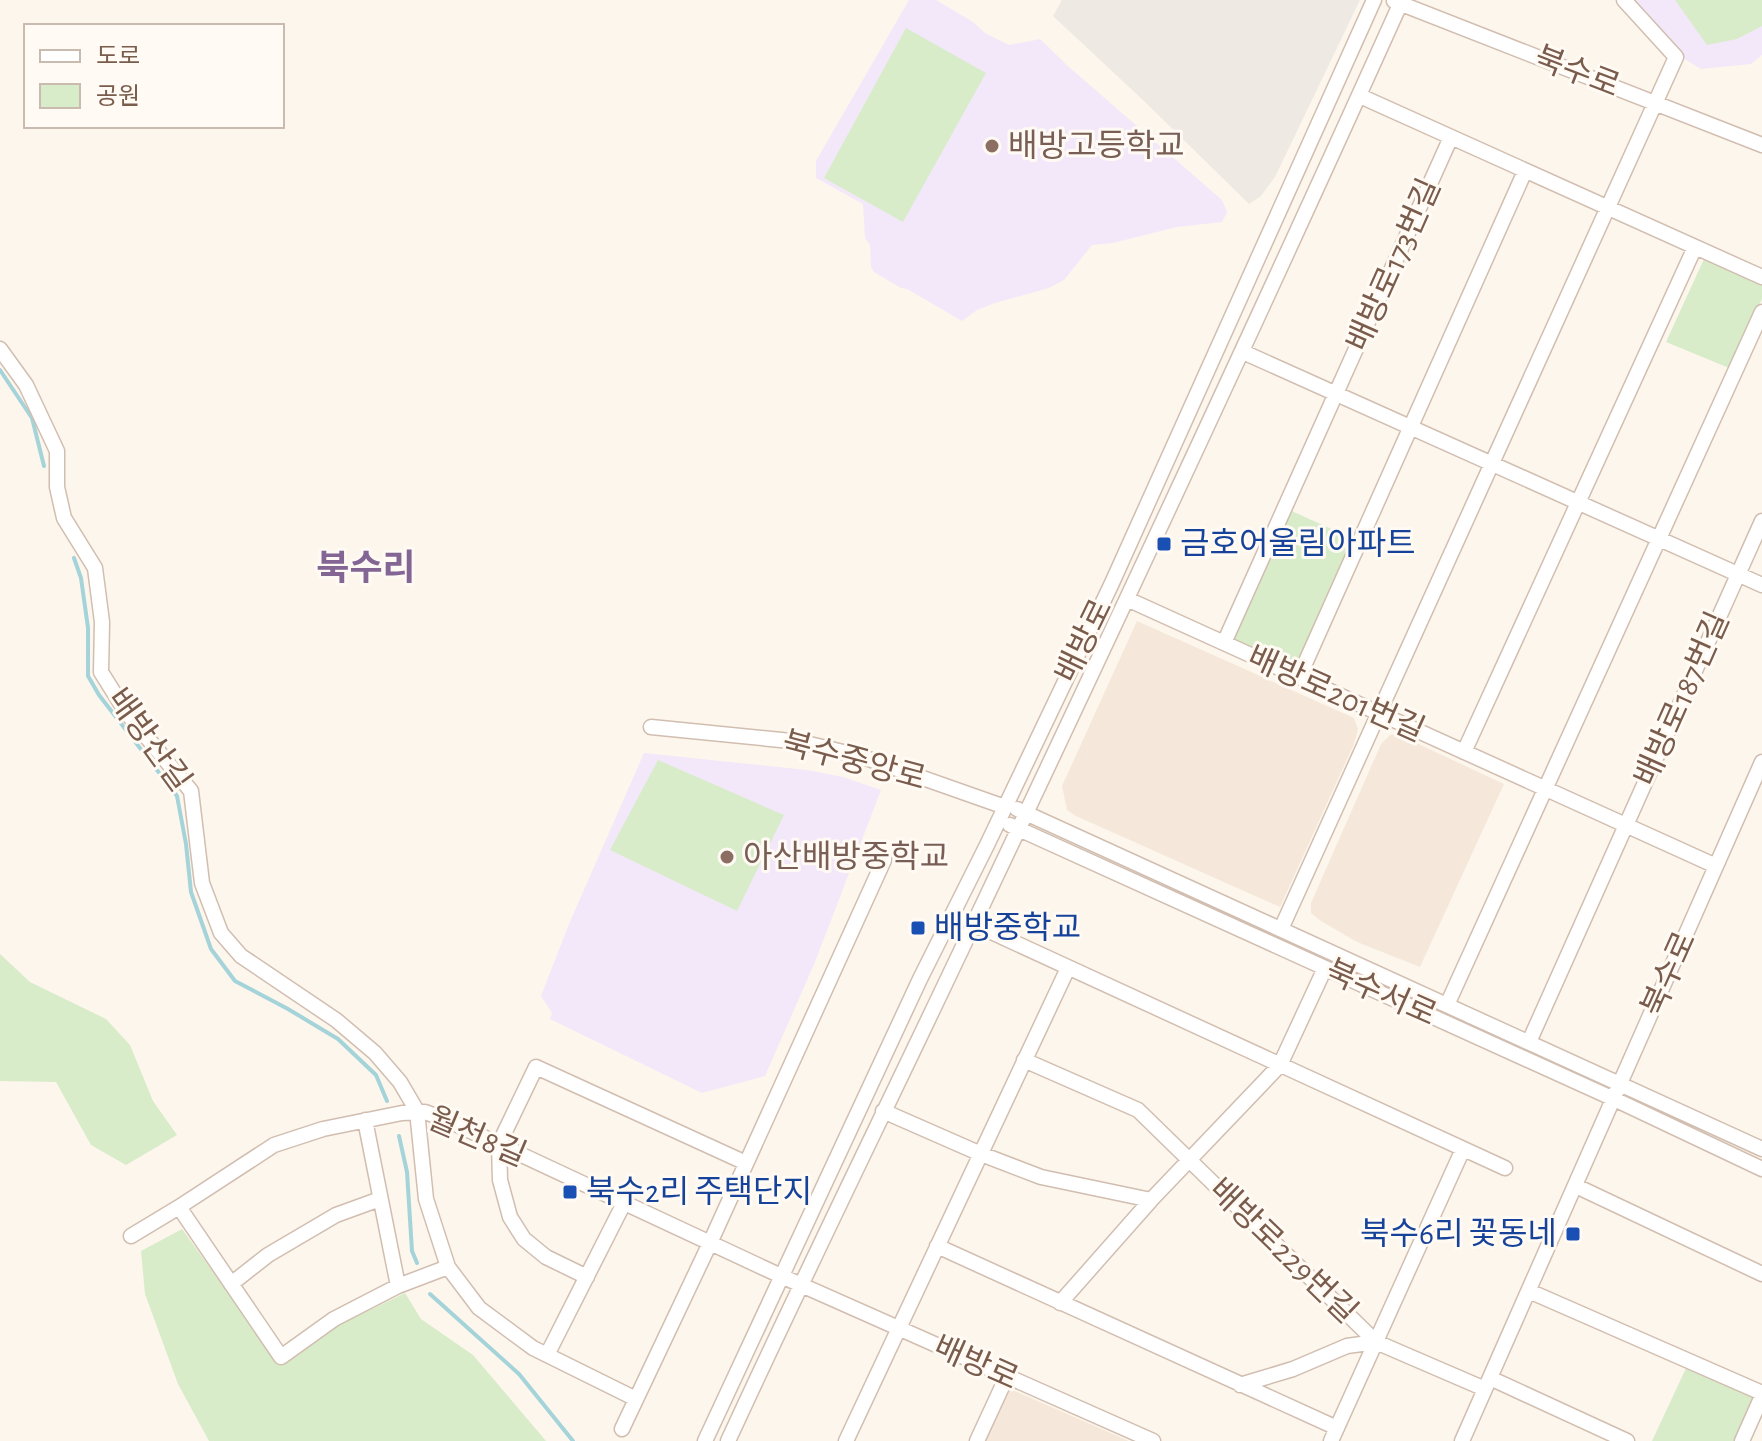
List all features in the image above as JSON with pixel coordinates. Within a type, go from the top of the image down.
[{"type":"street","name":"배방로","points":[[705,1441],[920,979],[1112,583],[1374,0]]},
{"type":"street","points":[[1281,929],[1676,57],[1624,0]]},
{"type":"street","name":"배방로","points":[[728,1441],[1243,352],[1360,96],[1398,1]]},
{"type":"street","name":"북수로","points":[[1398,1],[1762,145]]},
{"type":"street","name":"배방로173번길","points":[[1360,96],[1762,277]]},
{"type":"street","name":"배방로173번길","points":[[1336,394],[1451,137]]},
{"type":"street","points":[[1299,677],[1525,171]]},
{"type":"street","points":[[1464,752],[1695,247]]},
{"type":"street","points":[[1447,1005],[1762,312]]},
{"type":"street","name":"배방산길","points":[[0,349],[26,385],[57,451],[57,487],[64,518],[95,568],[102,622],[101,672],[126,712],[191,791],[202,883],[221,933],[241,956],[336,1020],[375,1053],[400,1082],[417,1111]]},
{"type":"street","name":"배방로187번길","points":[[1243,352],[1762,585]]},
{"type":"street","points":[[1224,643],[1336,394]]},
{"type":"street","points":[[1738,574],[1762,521]]},
{"type":"street","name":"배방로187번길","points":[[1626,825],[1738,574]]},
{"type":"street","name":"배방로201번길","points":[[1127,599],[1716,866]]},
{"type":"street","name":"북수중앙로","points":[[651,727],[801,742],[860,756],[1003,810]]},
{"type":"street","name":"북수로","points":[[1462,1441],[1762,762]]},
{"type":"street","name":"북수서로","points":[[1003,810],[1025,813],[1762,1149]]},
{"type":"street","name":"북수서로","points":[[1003,810],[1018,828],[1762,1169]]},
{"type":"street","points":[[1529,1042],[1626,825]]},
{"type":"street","points":[[622,1429],[884,860]]},
{"type":"street","points":[[974,924],[1505,1168]]},
{"type":"street","points":[[846,1441],[1068,968]]},
{"type":"street","name":"배방로229번길","points":[[1060,1303],[1151,1200],[1280,1065],[1325,968]]},
{"type":"street","name":"배방로229번길","points":[[1024,1060],[1138,1110],[1376,1342],[1488,1383]]},
{"type":"street","points":[[587,1277],[546,1257],[524,1239],[510,1217],[500,1180],[499,1144],[536,1067],[746,1163]]},
{"type":"street","points":[[417,1111],[426,1199],[448,1267],[479,1308],[533,1348],[636,1399]]},
{"type":"street","name":"월천8길","points":[[131,1236],[274,1145],[323,1129],[417,1111],[449,1121],[781,1276]]},
{"type":"street","points":[[883,1111],[1041,1177],[1151,1200]]},
{"type":"street","points":[[365,1120],[398,1286]]},
{"type":"street","name":"배방로229번길","points":[[1334,1435],[1463,1149]]},
{"type":"street","points":[[1576,1186],[1762,1274]]},
{"type":"street","points":[[231,1284],[268,1255],[336,1215],[380,1199]]},
{"type":"street","points":[[547,1355],[624,1203]]},
{"type":"street","points":[[179,1207],[281,1357],[334,1319],[398,1286],[448,1267]]},
{"type":"street","points":[[937,1246],[1240,1385],[1334,1435]]},
{"type":"street","name":"배방로","points":[[781,1276],[1153,1441]]},
{"type":"street","points":[[1529,1291],[1762,1394],[1742,1441]]},
{"type":"street","name":"배방로229번길","points":[[1240,1385],[1293,1369],[1347,1346],[1376,1342]]},
{"type":"street","points":[[977,1441],[1007,1376]]},
{"type":"street","points":[[1488,1383],[1627,1441]]},
{"type":"shaded area","name":"배방고등학교","points":[[909,0],[936,0],[1009,45],[1040,39],[1222,200],[1227,212],[1222,222],[1177,227],[1092,245],[1064,280],[1049,288],[977,310],[962,321],[874,272],[870,245],[865,238],[863,204],[816,178],[816,161]]},
{"type":"shaded area","points":[[1062,0],[1360,0],[1275,177],[1261,196],[1249,204],[1053,16]]},
{"type":"shaded area","points":[[1630,0],[1762,0],[1762,55],[1751,64],[1701,69],[1686,60]]},
{"type":"shaded area","points":[[1137,621],[1354,718],[1358,729],[1354,744],[1280,907],[1067,810],[1062,786]]},
{"type":"shaded area","points":[[1397,734],[1504,784],[1420,967],[1357,942],[1311,913],[1311,903],[1381,744],[1390,735]]},
{"type":"shaded area","name":"아산배방중학교","points":[[644,753],[807,770],[843,777],[881,790],[815,962],[765,1076],[702,1093],[550,1019],[552,1013],[541,996]]},
{"type":"shaded area","points":[[1008,1388],[1129,1441],[983,1441]]},
{"type":"green space","points":[[1675,0],[1762,0],[1762,26],[1737,39],[1707,45]]},
{"type":"green space","points":[[906,28],[986,73],[903,222],[824,178]]},
{"type":"green space","points":[[1704,259],[1762,284],[1762,299],[1729,368],[1666,342]]},
{"type":"green space","points":[[1285,508],[1356,540],[1294,679],[1223,646]]},
{"type":"green space","points":[[658,760],[784,815],[737,911],[610,850]]},
{"type":"green space","points":[[0,954],[30,982],[106,1019],[130,1045],[153,1101],[177,1135],[126,1165],[91,1145],[56,1082],[0,1081]]},
{"type":"green space","points":[[182,1229],[280,1365],[337,1326],[405,1293],[421,1319],[473,1355],[546,1441],[209,1441],[178,1384],[145,1294],[141,1251]]},
{"type":"green space","points":[[1687,1366],[1752,1395],[1755,1402],[1738,1441],[1652,1441]]},
{"type":"waterway","points":[[0,370],[32,418],[44,466]]},
{"type":"waterway","points":[[74,558],[81,578],[88,628],[88,676],[99,695],[177,796],[191,892],[211,949],[235,981],[338,1039],[376,1075],[387,1101]]},
{"type":"waterway","points":[[399,1136],[407,1172],[412,1251],[417,1263]]},
{"type":"waterway","points":[[430,1294],[519,1374],[573,1441]]},
{"type":"place","name":"배방고등학교","points":[[992,146]]},
{"type":"place","name":"금호어울림아파트","points":[[1164,544]]},
{"type":"place","name":"아산배방중학교","points":[[727,857]]},
{"type":"place","name":"배방중학교","points":[[918,928]]},
{"type":"place","name":"북수2리 주택단지","points":[[570,1192]]},
{"type":"place","name":"북수6리 꽃동네","points":[[1573,1234]]},
{"type":"district","name":"북수리","points":[[366,569]]}]
